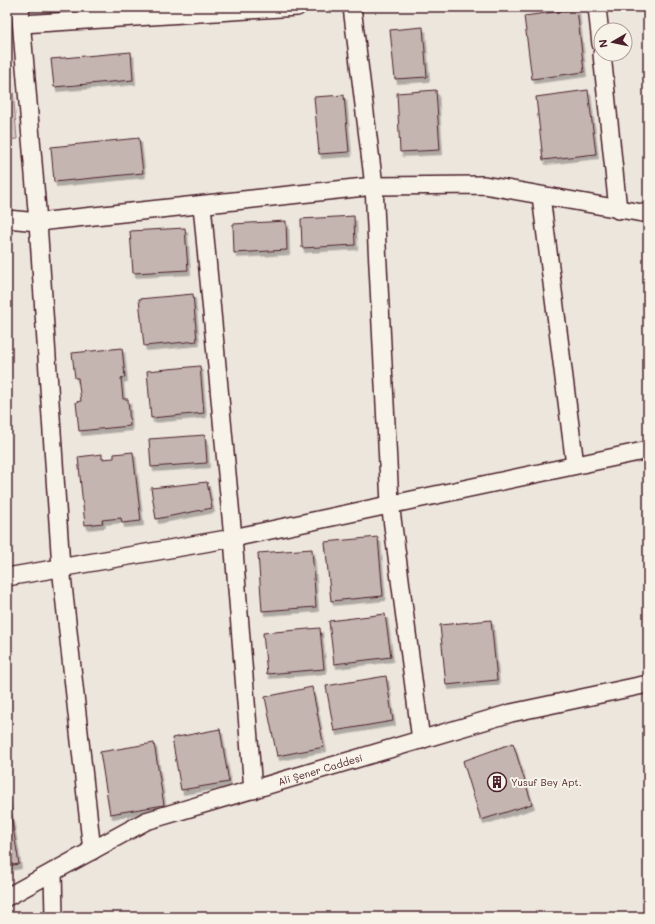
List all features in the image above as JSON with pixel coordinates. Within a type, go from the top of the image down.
[{"type":"street","points":[[92,851],[61,568],[38,222],[21,15],[297,7]]},
{"type":"street","points":[[352,7],[374,186],[390,504],[421,740]]},
{"type":"street","points":[[597,7],[599,22]]},
{"type":"street","points":[[603,62],[618,210]]},
{"type":"street","points":[[7,219],[38,222],[374,186],[484,186],[648,214]]},
{"type":"street","points":[[541,196],[575,465]]},
{"type":"street","points":[[202,205],[233,538],[253,790]]},
{"type":"street","points":[[7,577],[233,538],[648,450]]},
{"type":"street","name":"Ali Şener Caddesi","points":[[7,897],[146,821],[511,714],[648,684]]},
{"type":"street","points":[[53,872],[54,917]]},
{"type":"shaded area","points":[[7,15],[17,139],[7,140]]},
{"type":"building","points":[[577,9],[584,72],[532,79],[524,16]]},
{"type":"building","points":[[423,27],[427,77],[395,79],[390,30]]},
{"type":"building","points":[[131,52],[133,80],[54,87],[51,59]]},
{"type":"building","points":[[436,90],[440,150],[400,152],[397,93]]},
{"type":"building","points":[[588,90],[596,154],[543,160],[536,97]]},
{"type":"building","points":[[344,95],[349,152],[319,154],[314,97]]},
{"type":"building","points":[[139,138],[143,173],[54,182],[51,147]]},
{"type":"building","points":[[354,216],[355,245],[302,248],[301,219]]},
{"type":"building","points":[[286,221],[287,250],[234,253],[233,224]]},
{"type":"building","points":[[185,228],[188,270],[133,273],[130,231]]},
{"type":"building","points":[[193,294],[197,341],[144,346],[139,299]]},
{"type":"building","points":[[122,348],[125,377],[121,378],[123,399],[128,399],[130,426],[79,431],[76,402],[81,401],[78,378],[75,378],[72,353]]},
{"type":"building","points":[[200,366],[204,413],[151,418],[147,371]]},
{"type":"building","points":[[205,435],[207,463],[151,467],[149,439]]},
{"type":"building","points":[[133,452],[141,521],[122,523],[121,518],[102,520],[103,523],[85,525],[78,457],[102,454],[102,459],[114,458],[114,454]]},
{"type":"building","points":[[207,482],[212,508],[156,519],[151,488]]},
{"type":"building","points":[[378,537],[383,596],[331,601],[325,542]]},
{"type":"building","points":[[312,549],[316,607],[262,611],[258,553]]},
{"type":"building","points":[[385,614],[391,657],[334,664],[329,621]]},
{"type":"building","points":[[491,620],[497,680],[446,685],[440,625]]},
{"type":"building","points":[[320,628],[324,669],[267,674],[263,633]]},
{"type":"building","points":[[386,676],[393,721],[334,731],[326,686]]},
{"type":"building","points":[[312,687],[324,747],[277,756],[265,697]]},
{"type":"building","points":[[220,729],[229,782],[181,790],[172,738]]},
{"type":"building","points":[[154,743],[164,805],[110,814],[100,752]]},
{"type":"building","name":"Yusuf Bey Apt.","points":[[513,743],[532,804],[481,820],[463,761]]},
{"type":"building","points":[[7,791],[19,864],[7,866]]},
{"type":"place","name":"Yusuf Bey Apt.","points":[[497,782]]}]
